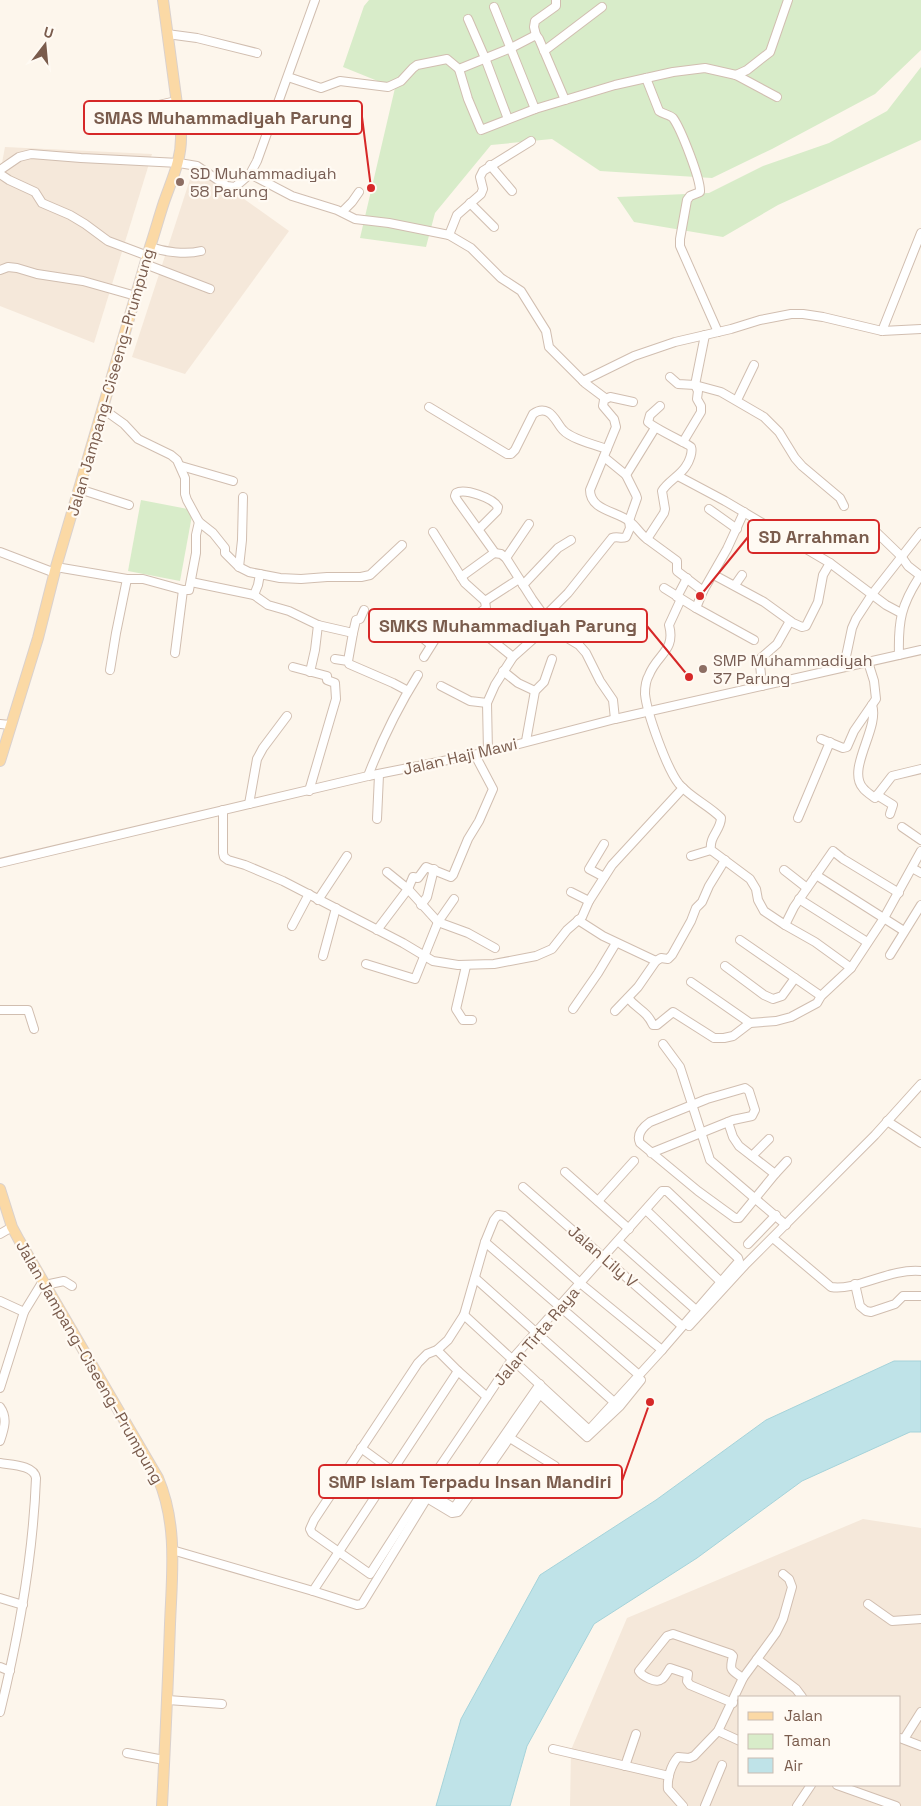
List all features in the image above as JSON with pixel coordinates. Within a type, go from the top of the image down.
[{"type":"main road","name":"Jalan Jampang–Ciseeng–Prumpung","points":[[0,761],[5,724],[38,638],[55,570],[102,409],[164,203],[179,163],[181,149],[179,120],[163,0]]},
{"type":"main road","name":"Jalan Jampang–Ciseeng–Prumpung","points":[[0,1190],[12,1227],[158,1478],[170,1517],[172,1550],[168,1700],[162,1806]]},
{"type":"street","points":[[0,170],[19,157],[31,154],[179,163],[196,166],[227,186],[235,187],[250,174],[257,160],[315,0]]},
{"type":"street","points":[[556,0],[556,6],[535,21],[534,27],[565,100]]},
{"type":"street","points":[[736,75],[747,70],[770,52],[788,0]]},
{"type":"street","points":[[494,6],[535,108]]},
{"type":"street","points":[[544,50],[602,7]]},
{"type":"street","points":[[468,19],[508,119]]},
{"type":"street","points":[[168,34],[197,38],[257,53]]},
{"type":"street","points":[[459,69],[511,48],[536,35]]},
{"type":"street","points":[[288,76],[322,88],[340,81],[388,87],[401,81],[413,68],[428,62],[447,58],[459,69],[468,99],[481,130],[535,108],[646,78],[705,68],[736,75],[777,97]]},
{"type":"street","points":[[646,78],[659,111],[673,119],[699,180],[700,192],[690,196],[688,200],[680,246],[718,332]]},
{"type":"street","points":[[124,113],[176,101]]},
{"type":"street","points":[[156,120],[179,120]]},
{"type":"street","points":[[449,235],[454,218],[481,194],[483,188],[480,180],[481,175],[490,165],[531,141]]},
{"type":"street","points":[[490,165],[512,191]]},
{"type":"street","points":[[0,174],[35,192],[42,204],[70,215],[108,241],[148,256],[210,289]]},
{"type":"street","points":[[250,174],[292,196],[342,212],[360,220],[389,223],[449,235],[470,248],[500,278],[521,291],[546,331],[549,347],[583,381],[605,398],[610,397],[633,402]]},
{"type":"street","points":[[342,212],[359,192]]},
{"type":"street","points":[[470,203],[494,227]]},
{"type":"street","points":[[882,331],[921,233]]},
{"type":"street","points":[[148,256],[167,251],[201,251]]},
{"type":"street","points":[[0,270],[17,268],[136,296]]},
{"type":"street","points":[[583,381],[634,356],[675,342],[791,314],[803,314],[847,322],[882,331],[921,329]]},
{"type":"street","points":[[683,442],[701,410],[697,399],[698,391],[695,385],[706,334]]},
{"type":"street","points":[[737,400],[754,365]]},
{"type":"street","points":[[670,377],[678,384],[695,385],[721,392],[737,400],[772,424],[795,458],[840,498],[844,506]]},
{"type":"street","points":[[605,398],[604,406],[614,419],[616,427],[614,436],[590,490],[590,497],[603,508],[629,521],[647,539],[677,561],[676,570],[703,591]]},
{"type":"street","points":[[647,539],[664,513],[662,491],[688,464],[691,451],[690,446],[649,423],[648,419],[660,406]]},
{"type":"street","points":[[429,407],[507,454],[511,454],[515,450],[533,414],[538,411],[548,412],[559,423],[562,430],[570,436],[605,453],[626,474],[637,498],[626,537],[616,536],[612,538],[568,593],[545,616]]},
{"type":"street","points":[[102,409],[124,424],[138,439],[172,455],[180,466],[185,478],[187,500],[199,522],[213,533],[225,548],[225,553],[238,567],[249,572],[301,580],[327,577],[361,578],[370,575],[402,545]]},
{"type":"street","points":[[626,474],[655,428]]},
{"type":"street","points":[[180,466],[233,481]]},
{"type":"street","points":[[678,476],[744,512],[830,563],[873,593],[886,605],[901,613]]},
{"type":"street","points":[[79,489],[130,505]]},
{"type":"street","points":[[479,529],[496,511],[497,504],[461,490],[456,493],[456,498],[495,553]]},
{"type":"street","points":[[238,567],[242,540],[243,497]]},
{"type":"street","points":[[709,509],[737,529]]},
{"type":"street","points":[[696,608],[744,512]]},
{"type":"street","points":[[0,552],[55,570],[127,579],[143,579],[189,590],[196,553],[196,535],[199,522]]},
{"type":"street","points":[[506,558],[529,524]]},
{"type":"street","points":[[873,529],[920,576],[911,589],[901,613],[898,655]]},
{"type":"street","points":[[424,657],[439,633],[456,618],[464,625],[486,608],[485,601],[472,591],[432,532]]},
{"type":"street","points":[[844,666],[854,623],[873,593],[921,532]]},
{"type":"street","points":[[485,601],[521,582],[558,548],[571,540]]},
{"type":"street","points":[[461,576],[495,553],[501,554],[506,558],[550,624],[564,636],[579,645],[586,653],[600,681],[613,700],[615,719]]},
{"type":"street","points":[[714,575],[764,602],[800,626],[807,625],[818,602],[821,581],[830,563]]},
{"type":"street","points":[[254,596],[260,574]]},
{"type":"street","points":[[735,585],[742,575]]},
{"type":"street","points":[[686,578],[669,625],[672,635],[670,646],[648,676],[645,694],[666,760],[675,778],[683,788],[721,818],[720,826],[711,841],[711,850]]},
{"type":"street","points":[[110,670],[127,579]]},
{"type":"street","points":[[191,582],[254,596],[268,605],[288,611],[318,625],[353,633]]},
{"type":"street","points":[[664,588],[754,640]]},
{"type":"street","points":[[176,653],[183,590]]},
{"type":"street","points":[[348,661],[356,620],[360,619],[364,610]]},
{"type":"street","points":[[395,615],[431,646]]},
{"type":"street","points":[[472,619],[482,632],[513,657]]},
{"type":"street","points":[[762,686],[761,658],[777,644],[790,621]]},
{"type":"street","points":[[488,752],[487,703],[494,685],[513,657],[550,624]]},
{"type":"street","points":[[310,672],[318,625]]},
{"type":"street","name":"Jalan Haji Mawi","points":[[0,863],[368,776],[475,755],[615,719],[921,650]]},
{"type":"street","points":[[526,741],[534,691],[544,682],[552,658]]},
{"type":"street","points":[[335,659],[348,661],[349,664],[408,691]]},
{"type":"street","points":[[821,739],[846,748],[854,731],[876,699],[868,662]]},
{"type":"street","points":[[293,667],[327,676],[327,680],[335,683],[336,699],[309,791]]},
{"type":"street","points":[[503,671],[518,683],[534,691]]},
{"type":"street","points":[[368,776],[384,739],[418,675]]},
{"type":"street","points":[[441,686],[470,701],[487,703]]},
{"type":"street","points":[[872,705],[873,715],[859,766],[859,779],[863,789],[875,798],[892,776],[921,769]]},
{"type":"street","points":[[249,804],[257,759],[287,716]]},
{"type":"street","points":[[798,818],[830,742]]},
{"type":"street","points":[[377,930],[408,889],[413,877],[418,878],[426,866],[448,876],[453,876],[493,789],[475,755]]},
{"type":"street","points":[[377,819],[379,774]]},
{"type":"street","points":[[223,810],[224,857],[228,860],[283,881],[403,943],[423,956],[439,963],[466,966],[508,962],[543,954],[552,948],[567,930],[582,917],[589,901],[604,877],[622,853],[683,788]]},
{"type":"street","points":[[878,795],[893,805],[890,814]]},
{"type":"street","points":[[902,827],[921,840]]},
{"type":"street","points":[[604,844],[589,869],[604,877]]},
{"type":"street","points":[[690,856],[711,850]]},
{"type":"street","points":[[711,850],[750,879],[764,911],[815,942],[851,968]]},
{"type":"street","points":[[785,925],[799,899],[833,851],[899,893]]},
{"type":"street","points":[[628,998],[632,1004],[648,1014],[653,1024],[657,1025],[673,1012],[714,1038],[733,1036],[750,1023],[776,1021],[812,1008],[821,996],[851,968],[899,893],[921,851]]},
{"type":"street","points":[[318,900],[347,856]]},
{"type":"street","points":[[615,1011],[628,998],[656,961],[659,959],[668,960],[672,955],[696,908],[702,902],[709,886],[725,860]]},
{"type":"street","points":[[912,868],[921,874]]},
{"type":"street","points":[[421,905],[427,897],[434,869]]},
{"type":"street","points":[[784,870],[807,888]]},
{"type":"street","points":[[387,872],[408,889],[438,922],[468,933],[495,948]]},
{"type":"street","points":[[816,875],[904,931]]},
{"type":"street","points":[[571,892],[589,901]]},
{"type":"street","points":[[292,926],[309,894]]},
{"type":"street","points":[[366,964],[414,980],[438,922],[454,899]]},
{"type":"street","points":[[799,899],[867,942]]},
{"type":"street","points":[[890,955],[921,905]]},
{"type":"street","points":[[323,956],[336,908]]},
{"type":"street","points":[[578,920],[616,943],[656,961]]},
{"type":"street","points":[[740,940],[821,996]]},
{"type":"street","points":[[573,1009],[616,943]]},
{"type":"street","points":[[466,966],[456,1009],[463,1020],[472,1020]]},
{"type":"street","points":[[725,966],[764,995],[773,999],[782,996],[795,978]]},
{"type":"street","points":[[691,982],[750,1023]]},
{"type":"street","points":[[0,1010],[28,1010],[34,1029]]},
{"type":"street","points":[[663,1044],[680,1067],[710,1160],[786,1225]]},
{"type":"street","points":[[172,1550],[313,1590],[357,1605],[362,1604],[427,1498],[452,1513],[458,1512],[540,1394],[587,1437],[620,1406],[725,1285],[875,1135],[921,1084]]},
{"type":"street","points":[[651,1152],[728,1122],[754,1115],[755,1110],[747,1089],[741,1089],[692,1105],[650,1122],[641,1130],[638,1139],[640,1143],[651,1152],[732,1217],[739,1218],[787,1161]]},
{"type":"street","points":[[887,1121],[921,1144]]},
{"type":"street","points":[[728,1122],[737,1142],[775,1174]]},
{"type":"street","points":[[752,1156],[769,1139]]},
{"type":"street","points":[[598,1201],[634,1161]]},
{"type":"street","points":[[565,1172],[629,1229]]},
{"type":"street","name":"Jalan Lily V","points":[[523,1187],[682,1326]]},
{"type":"street","name":"Jalan Tirta Raya","points":[[437,1350],[487,1397],[513,1358],[662,1191],[667,1191],[738,1258],[739,1261],[721,1282]]},
{"type":"street","points":[[464,1315],[590,1430],[721,1282],[646,1210]]},
{"type":"street","points":[[487,1397],[370,1574],[312,1533],[311,1526],[422,1358],[437,1350],[448,1340],[464,1315],[486,1242],[496,1216],[499,1214],[580,1284],[662,1350]]},
{"type":"street","points":[[748,1244],[776,1215]]},
{"type":"street","points":[[0,1234],[12,1227]]},
{"type":"street","points":[[773,1238],[831,1287],[855,1284],[894,1273],[921,1271]]},
{"type":"street","points":[[618,1241],[696,1310]]},
{"type":"street","points":[[486,1242],[639,1376]]},
{"type":"street","points":[[475,1278],[614,1402]]},
{"type":"street","points":[[0,1388],[24,1312],[44,1283],[64,1281],[72,1286]]},
{"type":"street","points":[[855,1284],[860,1306],[866,1311],[871,1312],[895,1304],[903,1296],[921,1296]]},
{"type":"street","points":[[0,1301],[24,1312]]},
{"type":"street","points":[[313,1590],[458,1371]]},
{"type":"street","points":[[361,1448],[391,1470],[454,1508],[540,1384]]},
{"type":"street","points":[[0,1407],[5,1421],[0,1441]]},
{"type":"street","points":[[510,1438],[555,1466]]},
{"type":"street","points":[[0,1463],[30,1469],[36,1475],[34,1523],[23,1605],[0,1712]]},
{"type":"street","points":[[680,1804],[668,1788],[669,1776],[677,1759],[694,1756],[718,1731],[744,1678],[776,1633],[783,1619],[792,1587],[788,1579],[782,1574]]},
{"type":"street","points":[[0,1598],[23,1605]]},
{"type":"street","points":[[868,1604],[892,1621],[921,1619]]},
{"type":"street","points":[[733,1702],[690,1685],[687,1681],[688,1674],[670,1668],[663,1679],[657,1681],[643,1676],[640,1673],[640,1668],[668,1636],[673,1634],[731,1654],[733,1656],[731,1670],[744,1678]]},
{"type":"street","points":[[757,1659],[796,1689],[801,1696]]},
{"type":"street","points":[[0,1666],[10,1671]]},
{"type":"street","points":[[168,1700],[222,1704]]},
{"type":"street","points":[[921,1712],[902,1738],[921,1746]]},
{"type":"street","points":[[718,1731],[738,1741]]},
{"type":"street","points":[[625,1766],[636,1734]]},
{"type":"street","points":[[553,1749],[669,1776]]},
{"type":"street","points":[[127,1753],[164,1760]]},
{"type":"street","points":[[705,1806],[722,1765]]},
{"type":"street","points":[[797,1806],[810,1786]]},
{"type":"street","points":[[840,1786],[896,1806]]},
{"type":"shaded area","points":[[5,147],[152,154],[94,343],[0,306],[0,174]]},
{"type":"shaded area","points":[[195,164],[289,231],[185,374],[132,357]]},
{"type":"shaded area","points":[[863,1519],[921,1528],[921,1806],[570,1806],[571,1750],[627,1618]]},
{"type":"green space","points":[[369,0],[921,0],[921,50],[875,94],[772,149],[712,178],[600,171],[552,139],[491,145],[435,213],[426,247],[360,238],[395,88],[343,67],[364,6]]},
{"type":"green space","points":[[921,67],[921,140],[778,205],[723,237],[634,222],[617,197],[709,193],[763,166],[829,143],[887,111]]},
{"type":"green space","points":[[141,500],[193,510],[180,581],[128,571]]},
{"type":"water","points":[[894,1361],[921,1361],[921,1432],[910,1432],[802,1481],[697,1558],[594,1624],[527,1746],[510,1806],[436,1806],[461,1719],[540,1575],[656,1500],[766,1420]]},
{"type":"place","name":"SD Muhammadiyah 58 Parung","points":[[180,182]]},
{"type":"place","name":"SMAS Muhammadiyah Parung","points":[[371,188]]},
{"type":"place","name":"SD Arrahman","points":[[700,596]]},
{"type":"place","name":"SMP Muhammadiyah 37 Parung","points":[[703,669]]},
{"type":"place","name":"SMKS Muhammadiyah Parung","points":[[689,677]]},
{"type":"place","name":"SMP Islam Terpadu Insan Mandiri","points":[[650,1402]]}]
